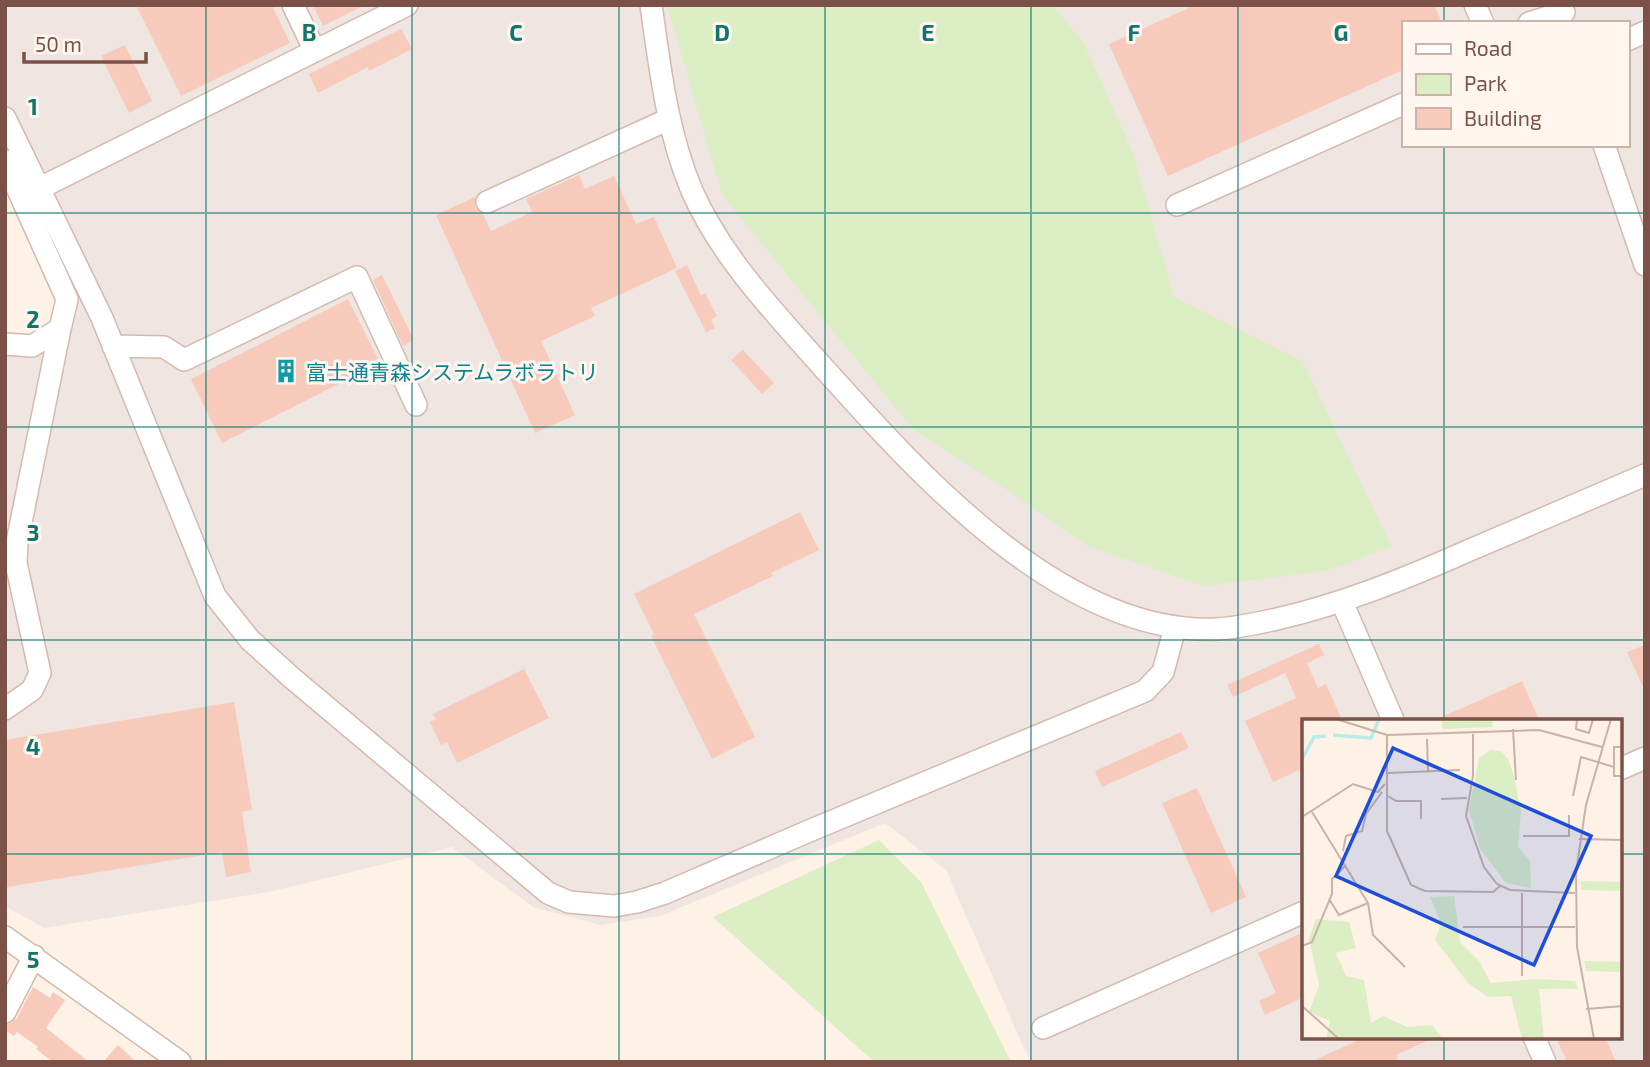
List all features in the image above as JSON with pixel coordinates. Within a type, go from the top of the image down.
[{"type":"street","points":[[293,5],[315,51]]},
{"type":"street","points":[[40,188],[407,5]]},
{"type":"street","points":[[651,5],[669,119],[680,159],[693,193],[719,243],[754,289],[892,445],[950,500],[1004,546],[1070,589],[1108,608],[1138,620],[1175,628],[1217,629],[1251,625],[1342,602],[1397,582],[1645,475]]},
{"type":"street","points":[[1475,5],[1482,21]]},
{"type":"street","points":[[1536,21],[1564,13]]},
{"type":"street","points":[[1629,39],[1645,32]]},
{"type":"street","points":[[1177,205],[1402,103]]},
{"type":"street","points":[[5,118],[113,346],[215,596],[250,640],[292,678],[548,893],[569,902],[614,906],[665,893],[1145,691],[1163,672],[1175,628]]},
{"type":"street","points":[[487,202],[669,119]]},
{"type":"street","points":[[1605,147],[1645,265]]},
{"type":"street","points":[[5,161],[67,299],[17,542],[16,563],[40,673],[32,690],[5,709]]},
{"type":"street","points":[[113,346],[164,347],[184,360],[357,277],[416,405]]},
{"type":"street","points":[[5,344],[32,346],[60,329]]},
{"type":"street","points":[[1342,602],[1393,719]]},
{"type":"street","points":[[1622,768],[1645,758]]},
{"type":"street","points":[[1042,1028],[1302,913]]},
{"type":"street","points":[[5,937],[180,1062]]},
{"type":"street","points":[[5,1012],[34,956]]},
{"type":"street","points":[[1535,1039],[1545,1062]]},
{"type":"shaded area","points":[[5,5],[1645,5],[1645,1062],[1030,1062],[946,870],[885,823],[660,916],[600,925],[533,907],[452,847],[274,891],[44,928],[5,906],[5,674],[8,672],[5,648],[5,354],[42,352],[59,307],[5,184]]},
{"type":"green space","points":[[667,5],[1052,5],[1083,42],[1133,153],[1174,297],[1302,361],[1392,547],[1325,571],[1204,586],[1088,546],[913,429],[722,195]]},
{"type":"green space","points":[[879,840],[921,882],[1011,1062],[874,1062],[713,917]]},
{"type":"building","points":[[136,5],[272,5],[290,43],[181,96]]},
{"type":"building","points":[[313,5],[365,5],[323,26]]},
{"type":"building","points":[[1195,5],[1434,5],[1441,21],[1402,21],[1402,70],[1168,176],[1109,44]]},
{"type":"building","points":[[401,29],[412,49],[369,71],[368,67],[318,93],[309,74]]},
{"type":"building","points":[[125,45],[152,101],[129,113],[101,56]]},
{"type":"building","points":[[579,175],[585,189],[614,176],[636,224],[654,217],[677,268],[591,308],[595,316],[541,341],[575,415],[535,433],[436,215],[475,197],[475,208],[483,214],[491,231],[532,212],[526,199]]},
{"type":"building","points":[[687,265],[701,296],[705,293],[717,316],[711,320],[715,328],[706,332],[675,271]]},
{"type":"building","points":[[382,275],[414,340],[403,346],[373,280]]},
{"type":"building","name":"富士通青森システムラボラトリ","points":[[348,299],[380,363],[222,443],[191,379]]},
{"type":"building","points":[[743,350],[774,383],[762,394],[731,360]]},
{"type":"building","points":[[800,512],[819,550],[771,573],[773,576],[694,614],[755,737],[712,759],[651,636],[654,634],[634,594]]},
{"type":"building","points":[[1319,644],[1324,655],[1307,663],[1318,688],[1326,684],[1342,719],[1302,719],[1302,769],[1273,782],[1245,721],[1296,698],[1285,673],[1233,697],[1227,685]]},
{"type":"building","points":[[1645,645],[1645,691],[1627,652]]},
{"type":"building","points":[[524,669],[549,718],[457,763],[447,742],[441,745],[430,722],[436,719],[433,714]]},
{"type":"building","points":[[1522,681],[1539,719],[1436,719]]},
{"type":"building","points":[[234,702],[252,810],[242,812],[251,872],[226,877],[222,852],[7,887],[5,740]]},
{"type":"building","points":[[1181,732],[1189,748],[1102,787],[1095,771]]},
{"type":"building","points":[[1197,788],[1246,897],[1211,913],[1162,803]]},
{"type":"building","points":[[1302,933],[1302,998],[1265,1015],[1259,1001],[1276,993],[1258,953]]},
{"type":"building","points":[[33,987],[50,998],[53,992],[65,1000],[46,1028],[89,1062],[53,1062],[17,1032],[14,1036],[5,1030],[5,1025],[17,1018]]},
{"type":"building","points":[[1361,1039],[1432,1039],[1396,1055],[1399,1062],[1311,1062]]},
{"type":"building","points":[[1557,1039],[1606,1039],[1616,1062],[1567,1062]]},
{"type":"building","points":[[118,1045],[136,1062],[103,1062]]},
{"type":"place","name":"富士通青森システムラボラトリ","points":[[286,371]]}]
